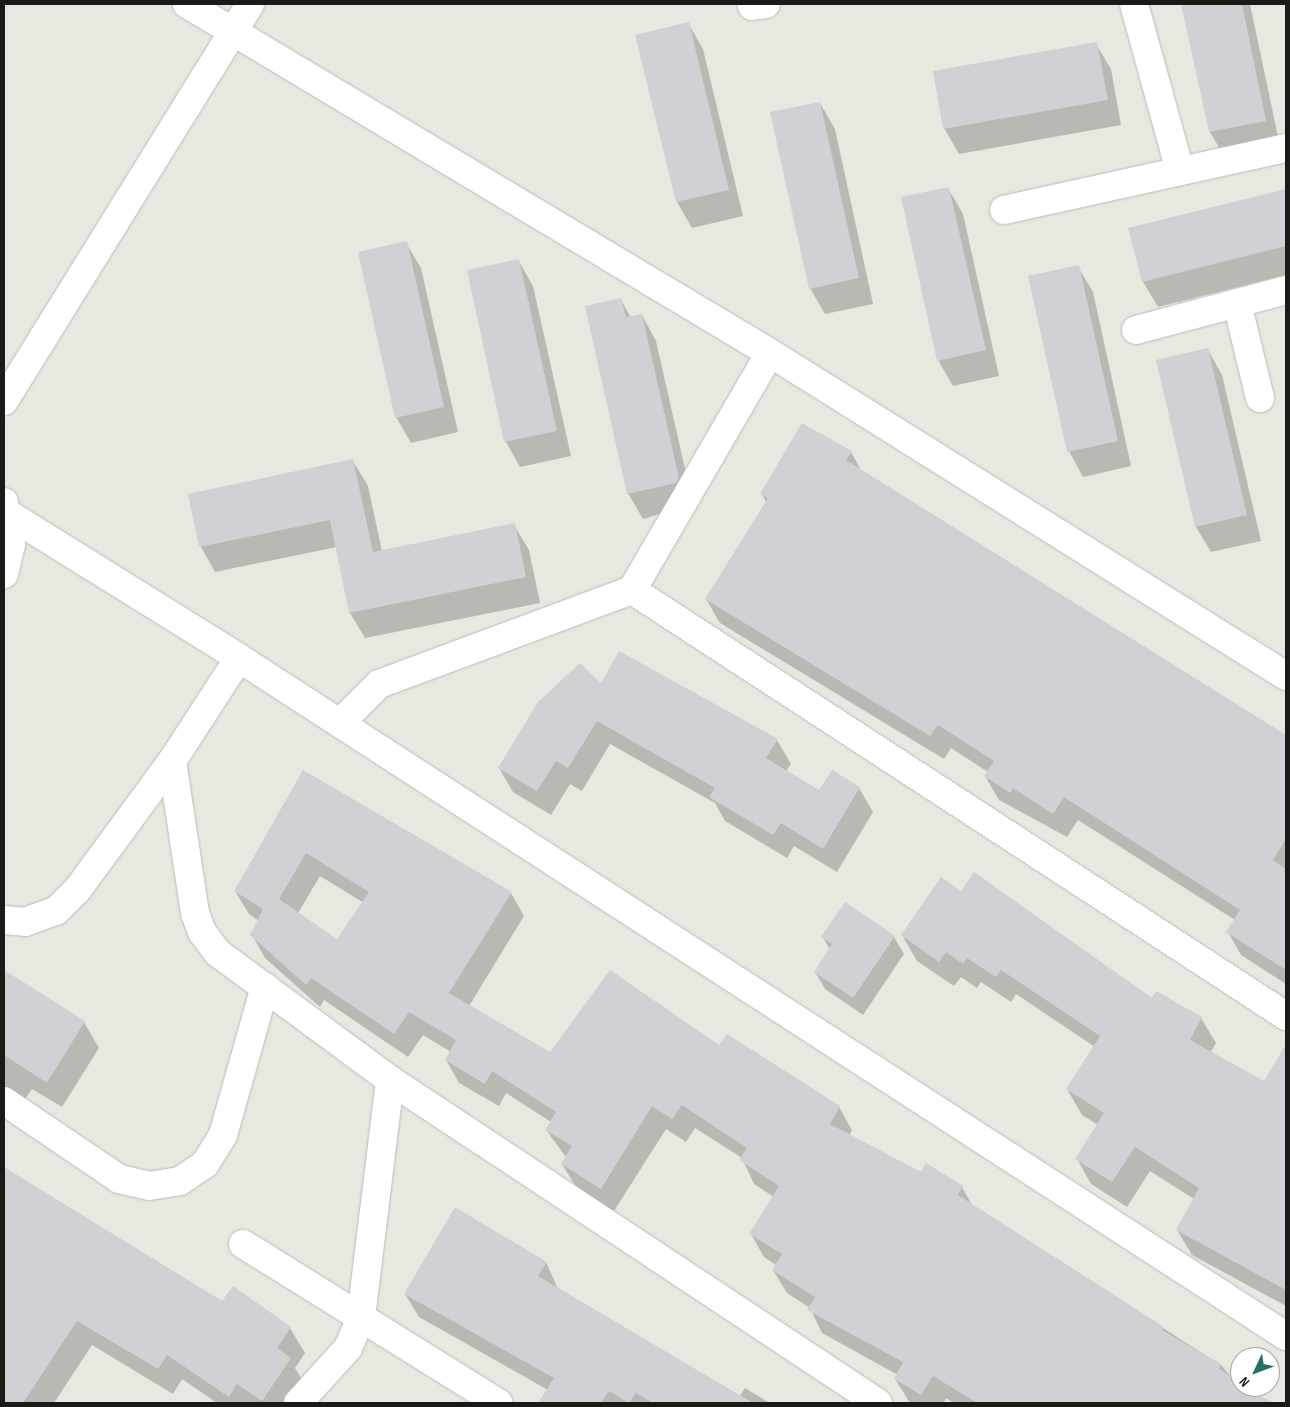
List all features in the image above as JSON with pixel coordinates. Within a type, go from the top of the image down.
[{"type":"street","points":[[187,4],[234,30],[770,353],[1286,676]]},
{"type":"street","points":[[4,401],[250,4]]},
{"type":"street","points":[[1134,4],[1180,171]]},
{"type":"street","points":[[1004,210],[1286,148]]},
{"type":"street","points":[[1136,330],[1286,290]]},
{"type":"street","points":[[1237,303],[1260,398]]},
{"type":"street","points":[[340,723],[379,684],[632,590],[770,353]]},
{"type":"street","points":[[4,574],[11,544],[6,508]]},
{"type":"street","points":[[6,508],[1286,1336]]},
{"type":"street","points":[[632,590],[1286,1016]]},
{"type":"street","points":[[4,920],[26,922],[56,911],[78,889],[172,762],[239,658]]},
{"type":"street","points":[[172,762],[195,913],[202,932],[218,953],[390,1080],[878,1403]]},
{"type":"street","points":[[4,1101],[119,1179],[149,1186],[180,1181],[205,1164],[223,1135],[265,987]]},
{"type":"street","points":[[298,1403],[348,1348],[361,1317],[390,1080]]},
{"type":"street","points":[[243,1244],[498,1403]]},
{"type":"building","points":[[1181,4],[1242,4],[1266,121],[1209,132]]},
{"type":"building","points":[[689,22],[729,190],[676,202],[635,35]]},
{"type":"building","points":[[1097,42],[1108,100],[943,129],[933,71]]},
{"type":"building","points":[[820,102],[859,278],[809,289],[770,112]]},
{"type":"building","points":[[949,187],[986,350],[937,361],[901,197]]},
{"type":"building","points":[[1286,189],[1286,246],[1142,282],[1128,228]]},
{"type":"building","points":[[407,241],[444,407],[395,418],[358,252]]},
{"type":"building","points":[[519,259],[557,431],[504,442],[467,270]]},
{"type":"building","points":[[1079,265],[1118,441],[1067,452],[1028,276]]},
{"type":"building","points":[[621,298],[626,317],[642,314],[679,478],[676,483],[627,494],[585,306]]},
{"type":"building","points":[[1208,348],[1247,515],[1195,527],[1156,360]]},
{"type":"building","points":[[802,423],[852,451],[846,460],[1286,735],[1286,839],[1273,860],[1286,869],[1286,970],[1226,932],[1240,910],[1064,797],[1053,814],[1013,788],[1010,793],[984,776],[994,761],[938,725],[930,736],[705,599],[768,498],[760,494]]},
{"type":"building","points":[[353,459],[373,552],[515,523],[526,577],[349,613],[330,520],[199,547],[188,494]]},
{"type":"building","points":[[619,651],[778,739],[766,758],[819,790],[832,770],[860,787],[823,849],[781,823],[773,835],[709,797],[715,788],[597,721],[568,768],[556,761],[537,791],[498,768],[538,702],[580,663],[601,683]]},
{"type":"building","points":[[303,770],[512,892],[449,993],[550,1052],[610,970],[719,1045],[727,1034],[840,1106],[830,1124],[921,1172],[926,1163],[963,1186],[958,1195],[1164,1327],[1162,1330],[1221,1364],[1219,1369],[1230,1376],[1230,1397],[1262,1397],[1275,1403],[977,1403],[933,1376],[921,1395],[894,1379],[903,1362],[807,1310],[815,1297],[772,1270],[782,1254],[749,1234],[779,1186],[739,1160],[747,1148],[682,1105],[672,1119],[652,1106],[601,1189],[561,1164],[572,1146],[545,1130],[556,1112],[492,1071],[485,1084],[445,1060],[456,1040],[409,1012],[394,1034],[311,978],[306,985],[250,935],[263,909],[234,891]],"holes":[[[306,853],[369,892],[337,939],[279,899]]]},
{"type":"building","points":[[974,872],[1152,998],[1156,991],[1202,1017],[1190,1040],[1264,1081],[1286,1044],[1286,1290],[1176,1230],[1199,1188],[1135,1147],[1112,1182],[1075,1159],[1104,1113],[1066,1089],[1100,1036],[1001,970],[996,977],[967,958],[963,964],[946,952],[939,962],[901,935],[941,877],[961,891]]},
{"type":"building","points":[[845,902],[895,936],[853,998],[814,972],[832,944],[821,937]]},
{"type":"building","points":[[4,970],[85,1021],[47,1083],[4,1055]]},
{"type":"building","points":[[4,1167],[222,1301],[233,1286],[291,1327],[277,1348],[291,1358],[262,1401],[237,1384],[229,1397],[167,1355],[158,1369],[77,1321],[23,1403],[4,1403]]},
{"type":"building","points":[[455,1207],[547,1262],[538,1276],[753,1403],[653,1403],[636,1393],[629,1403],[609,1391],[601,1403],[538,1403],[554,1378],[404,1294]]}]
